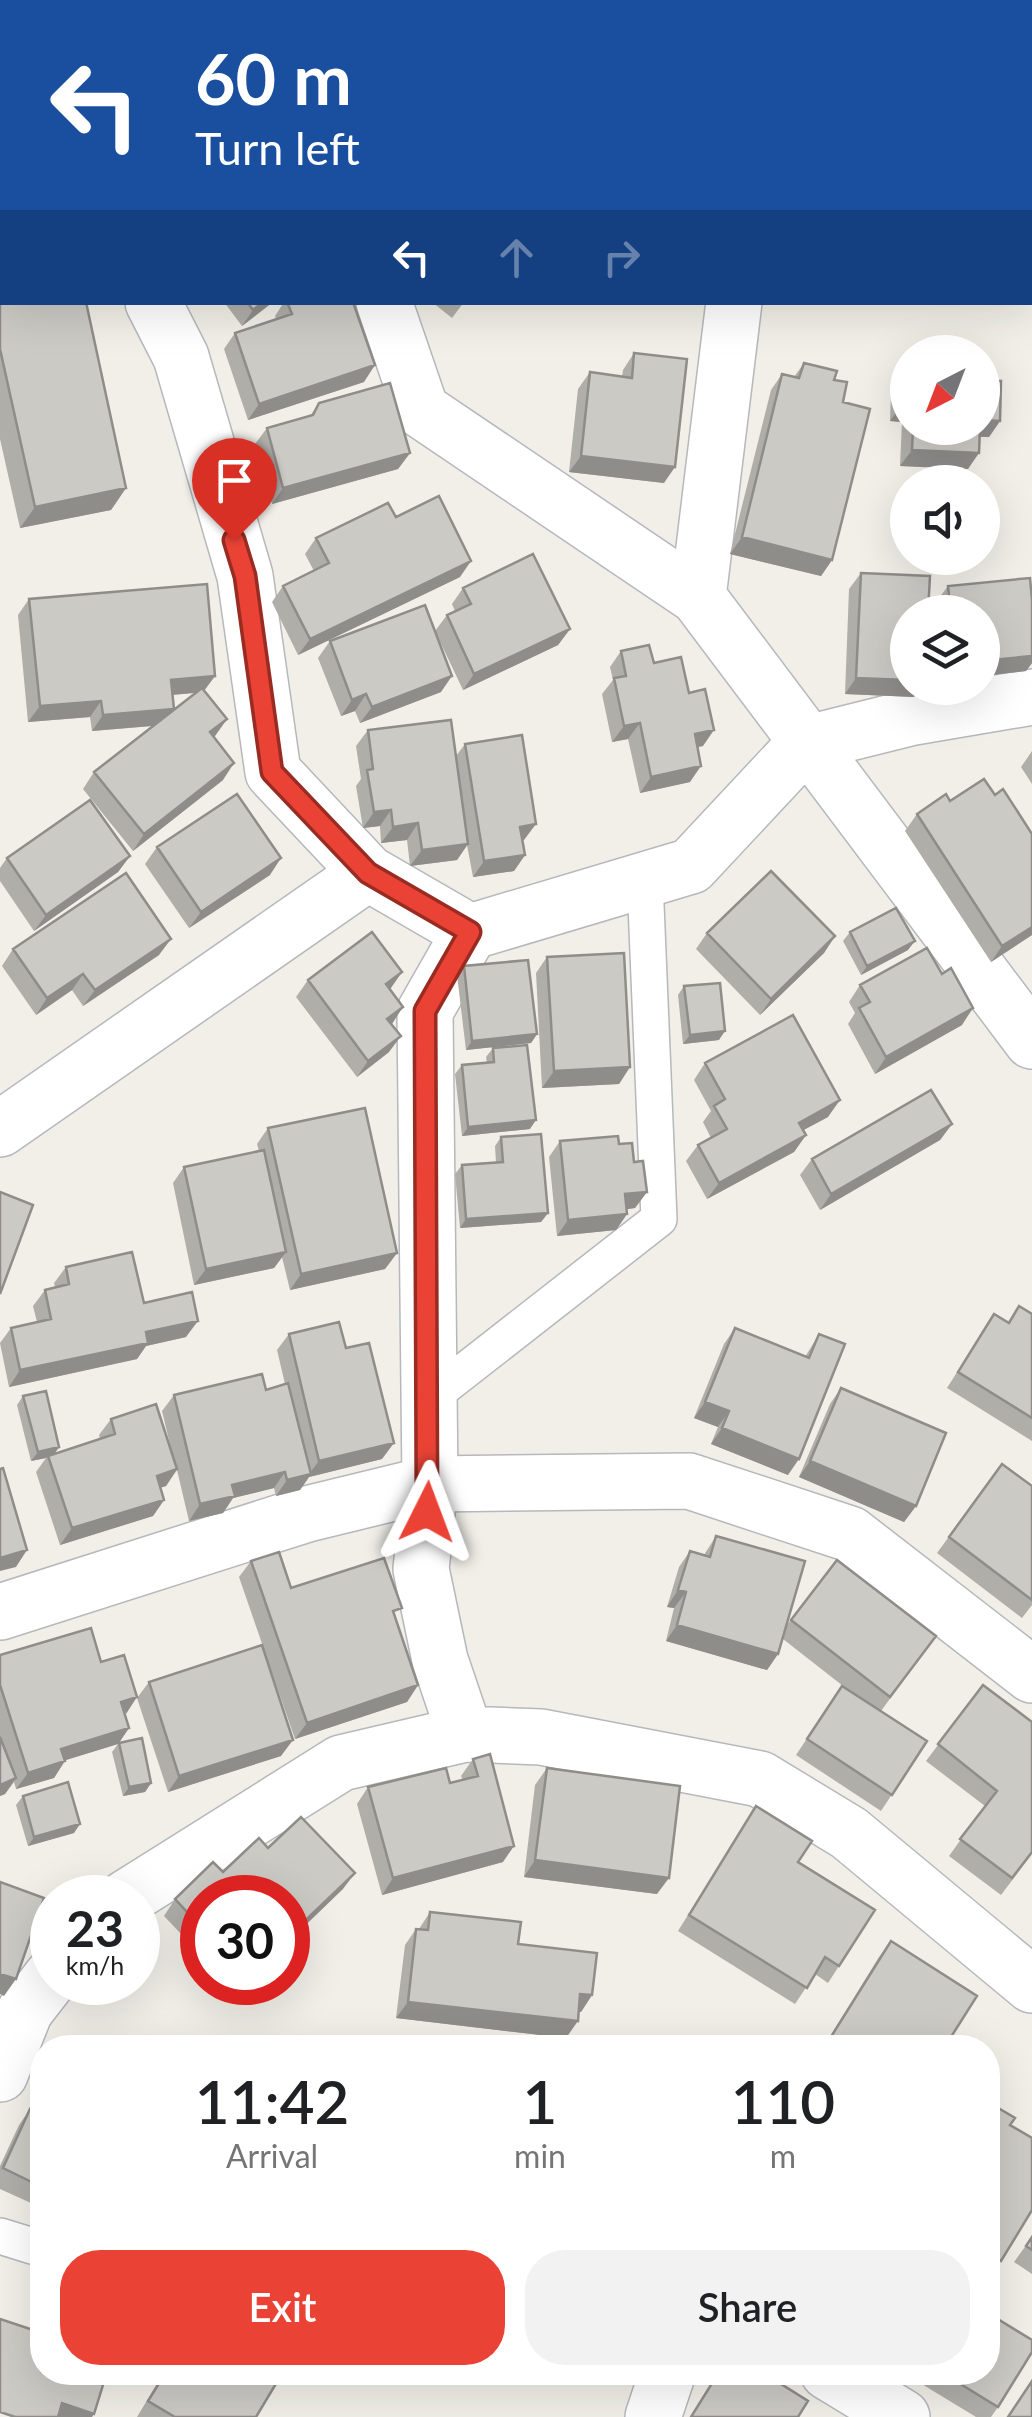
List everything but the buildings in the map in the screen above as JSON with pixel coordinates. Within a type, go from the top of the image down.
[{"type":"street","points":[[155,305],[181,357],[245,576],[272,772],[368,873],[470,932]]},
{"type":"street","points":[[385,305],[421,410],[698,597],[747,657],[805,744],[1032,1042]]},
{"type":"street","points":[[698,597],[734,305]]},
{"type":"street","points":[[465,1734],[440,1660],[421,1568],[430,1484],[425,1011],[470,932],[691,866],[805,744],[909,718],[1032,697]]},
{"type":"street","points":[[0,1129],[368,873]]},
{"type":"street","points":[[0,1612],[307,1514],[430,1484],[689,1481],[850,1534],[1032,1675]]},
{"type":"street","points":[[160,1877],[341,1763],[465,1734],[541,1736],[760,1779],[850,1833],[1028,1972]]},
{"type":"street","points":[[0,2074],[30,2004]]},
{"type":"street","points":[[653,2417],[664,2385]]},
{"type":"street","points":[[849,2385],[902,2417]]},
{"type":"lane","points":[[430,1398],[659,1219],[644,880]]},
{"type":"lane","points":[[0,2236],[30,2245]]},
{"type":"route","points":[[234,540],[245,576],[272,772],[368,873],[470,932],[425,1011],[430,1398],[427,1512]]}]
